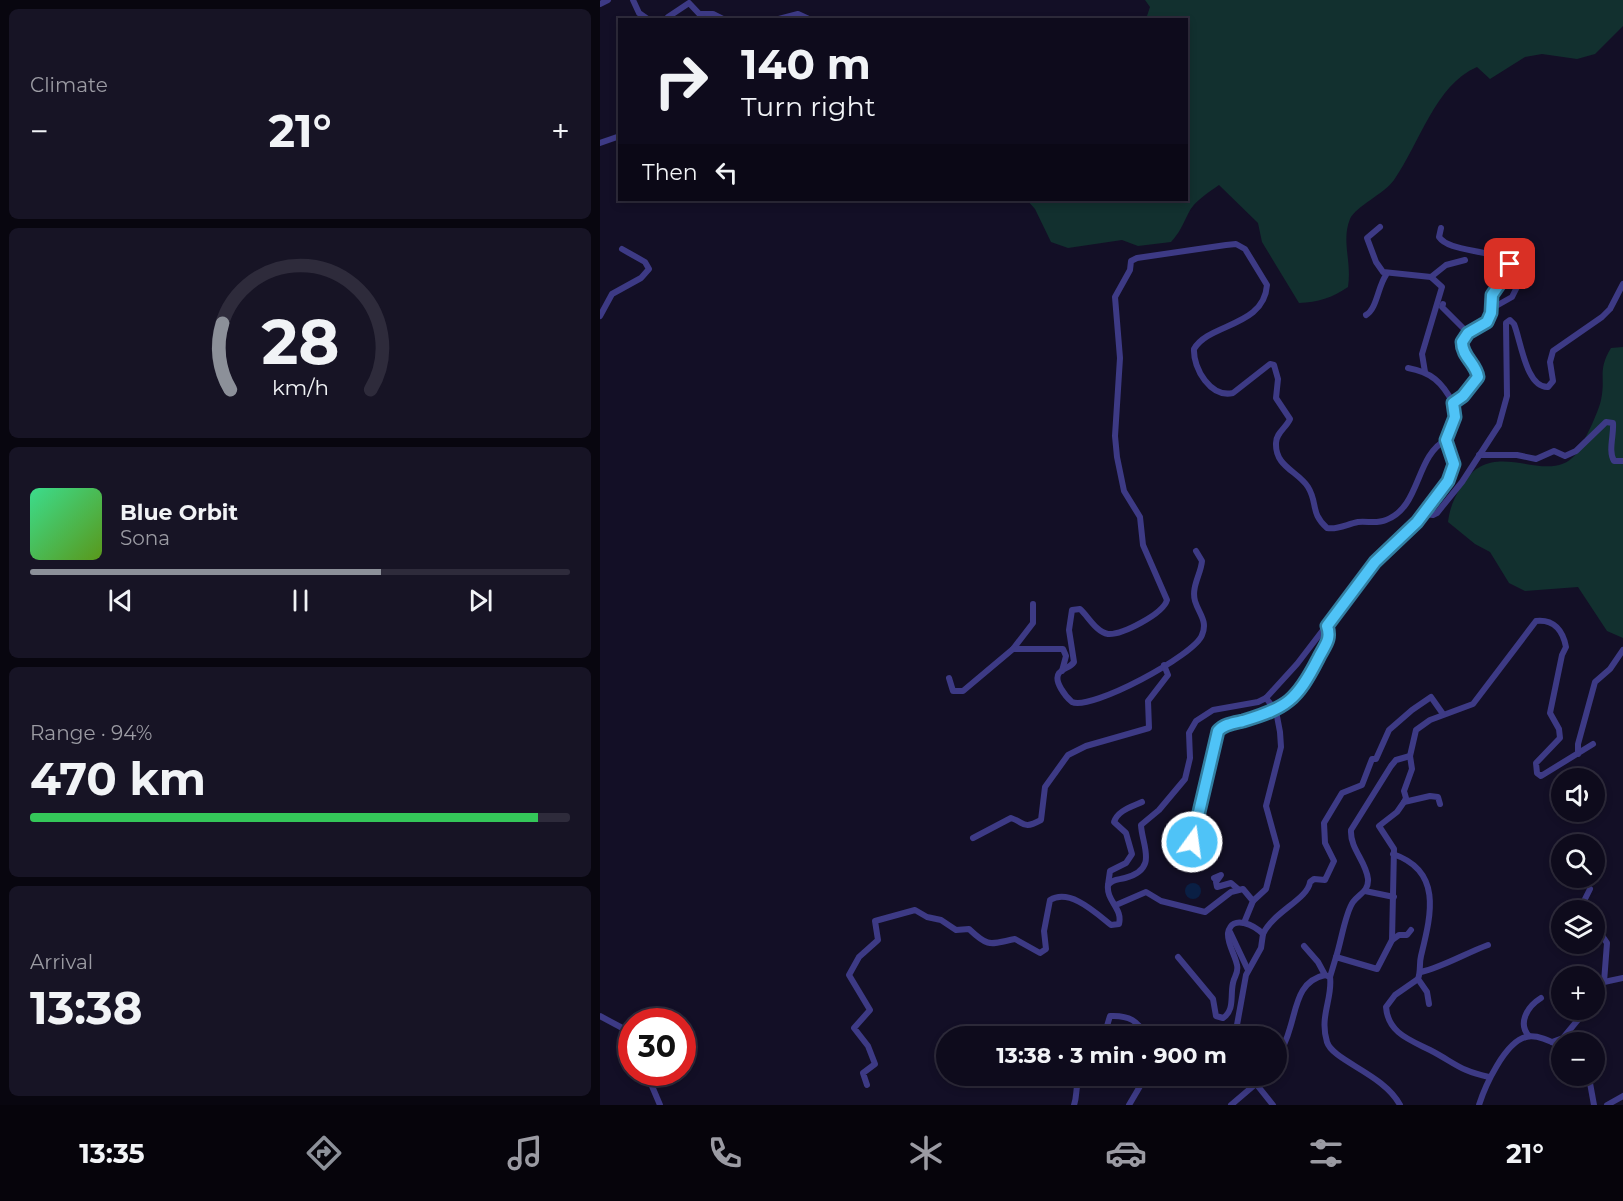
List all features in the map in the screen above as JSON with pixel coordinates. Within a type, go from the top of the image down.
[{"type":"street","points":[[600,4],[608,0]]},
{"type":"street","points":[[633,0],[639,13],[646,18]]},
{"type":"street","points":[[668,18],[689,3],[703,17],[713,14],[721,18]]},
{"type":"street","points":[[783,18],[798,14],[807,18]]},
{"type":"street","points":[[600,143],[618,137]]},
{"type":"street","points":[[1380,227],[1368,235],[1367,243],[1376,262],[1386,275],[1431,277],[1442,287],[1422,354],[1425,372]]},
{"type":"street","points":[[1441,228],[1440,237],[1445,243],[1496,255],[1510,264],[1492,295],[1489,310],[1491,313],[1483,326],[1468,333],[1462,347],[1478,377],[1463,396],[1453,403]]},
{"type":"street","points":[[1062,671],[1074,662],[1069,630],[1072,610],[1080,609],[1095,626],[1107,634],[1149,618],[1166,603],[1164,589],[1143,545],[1142,522],[1122,485],[1116,447],[1120,358],[1115,297],[1130,270],[1131,261],[1226,245],[1236,244],[1245,249],[1267,285],[1264,300],[1242,320],[1202,340],[1194,350],[1198,371],[1210,386],[1228,394],[1237,391],[1270,364],[1274,364],[1278,379],[1276,398],[1290,419],[1278,436],[1277,452],[1289,471],[1308,486],[1316,518],[1327,528],[1362,522],[1380,522],[1393,517],[1415,489],[1432,451],[1446,440],[1455,417],[1453,403],[1441,382],[1425,372],[1408,368]]},
{"type":"street","points":[[600,316],[612,294],[641,278],[649,269],[645,262],[622,249]]},
{"type":"street","points":[[1431,277],[1446,265],[1465,260]]},
{"type":"street","points":[[1489,310],[1506,302],[1516,292],[1520,281],[1515,271],[1509,269]]},
{"type":"street","points":[[1366,315],[1373,309],[1380,284],[1386,275]]},
{"type":"street","points":[[1424,514],[1437,513],[1499,425],[1507,396],[1505,373],[1507,321],[1512,321],[1514,324],[1532,380],[1541,386],[1548,387],[1553,381],[1550,362],[1553,351],[1602,317],[1610,309],[1623,284]]},
{"type":"street","points":[[1443,304],[1442,307],[1448,316],[1468,333]]},
{"type":"street","points":[[1479,455],[1517,455],[1536,459],[1554,451],[1565,456],[1576,451],[1606,422],[1612,423],[1614,430],[1611,455],[1614,461],[1623,461]]},
{"type":"street","points":[[1108,885],[1116,879],[1133,875],[1144,867],[1147,851],[1141,825],[1159,810],[1185,779],[1190,758],[1189,733],[1196,721],[1213,710],[1258,702],[1266,698],[1297,664],[1375,562],[1424,514],[1453,470],[1453,455],[1446,440]]},
{"type":"street","points":[[1013,649],[1063,649],[1066,656],[1058,679],[1068,699],[1077,705],[1105,698],[1164,665],[1200,640],[1204,632],[1204,617],[1195,600],[1196,583],[1202,561],[1196,551]]},
{"type":"street","points":[[949,678],[953,691],[963,691],[1013,649],[1033,623],[1033,604]]},
{"type":"street","points":[[1392,940],[1393,844],[1378,826],[1397,812],[1406,798],[1404,791],[1412,770],[1410,756],[1416,730],[1443,714],[1459,711],[1473,704],[1531,625],[1542,621],[1554,624],[1561,630],[1566,647],[1562,655],[1550,713],[1559,729],[1560,738],[1536,763],[1537,773],[1541,777],[1593,744]]},
{"type":"street","points":[[1190,850],[1218,731],[1227,725],[1276,711],[1286,704],[1308,678],[1330,638],[1327,626]]},
{"type":"street","points":[[1578,754],[1578,744],[1595,682],[1610,669],[1623,650]]},
{"type":"street","points":[[973,838],[1011,818],[1021,825],[1029,826],[1041,820],[1045,787],[1071,753],[1086,746],[1149,729],[1148,701],[1168,675],[1164,665]]},
{"type":"street","points":[[1237,1026],[1248,970],[1261,948],[1263,934],[1271,920],[1297,900],[1314,879],[1325,880],[1334,861],[1325,843],[1324,823],[1342,794],[1362,785],[1366,769],[1372,759],[1376,759],[1389,730],[1412,710],[1431,697],[1443,714]]},
{"type":"street","points":[[1244,922],[1252,901],[1266,890],[1277,846],[1266,806],[1281,747],[1276,711],[1266,698]]},
{"type":"street","points":[[1328,976],[1352,903],[1365,891],[1368,878],[1350,840],[1351,830],[1391,766],[1396,760],[1410,756]]},
{"type":"street","points":[[1404,802],[1436,796],[1440,804]]},
{"type":"street","points":[[867,1085],[863,1073],[875,1064],[868,1047],[854,1028],[870,1010],[849,974],[859,957],[878,940],[876,920],[915,910],[924,916],[941,920],[956,930],[969,929],[985,943],[998,945],[1015,939],[1040,953],[1046,950],[1044,931],[1050,900],[1062,896],[1088,907],[1114,927],[1121,920],[1116,905],[1110,898],[1108,885],[1110,871],[1123,865],[1132,854],[1126,833],[1114,822],[1120,813],[1142,802]]},
{"type":"street","points":[[1393,854],[1416,866],[1423,874],[1429,888],[1430,904],[1419,964],[1421,972],[1418,979],[1395,995],[1386,1007],[1393,1027],[1408,1041],[1430,1050],[1457,1068],[1489,1077]]},
{"type":"street","points":[[1214,879],[1220,874],[1216,882],[1217,887],[1231,883],[1246,892],[1252,901]]},
{"type":"street","points":[[1116,905],[1146,892],[1161,901],[1204,912],[1238,889]]},
{"type":"street","points":[[1584,900],[1590,889]]},
{"type":"street","points":[[1365,891],[1394,897]]},
{"type":"street","points":[[1178,957],[1213,999],[1216,1016],[1222,1018],[1227,1015],[1231,1005],[1232,986],[1238,969],[1228,936],[1229,930],[1235,924],[1244,922],[1263,934]]},
{"type":"street","points":[[1229,930],[1248,970]]},
{"type":"street","points":[[1336,957],[1377,969],[1392,940],[1399,934],[1407,935],[1411,930]]},
{"type":"street","points":[[1605,941],[1605,966]]},
{"type":"street","points":[[1421,972],[1433,970],[1445,962],[1488,945]]},
{"type":"street","points":[[1304,946],[1328,976],[1331,984],[1324,1013],[1327,1043],[1331,1050],[1367,1071],[1385,1085],[1400,1105]]},
{"type":"street","points":[[1287,1036],[1298,995],[1313,980],[1328,976]]},
{"type":"street","points":[[1605,982],[1623,978]]},
{"type":"street","points":[[1418,979],[1430,1004]]},
{"type":"street","points":[[1541,998],[1533,1004],[1523,1023],[1524,1032],[1529,1036],[1551,1042]]},
{"type":"street","points":[[1107,1026],[1110,1016],[1121,1015],[1130,1017],[1140,1026]]},
{"type":"street","points":[[600,1016],[618,1026]]},
{"type":"street","points":[[1568,1032],[1578,1020]]},
{"type":"street","points":[[1479,1105],[1489,1077],[1512,1047],[1529,1036]]},
{"type":"street","points":[[652,1086],[660,1105]]},
{"type":"street","points":[[1074,1105],[1077,1098],[1076,1086]]},
{"type":"street","points":[[1129,1105],[1140,1086]]},
{"type":"street","points":[[1232,1105],[1252,1086]]},
{"type":"street","points":[[1264,1086],[1273,1105]]},
{"type":"street","points":[[1591,1086],[1594,1105]]},
{"type":"street","points":[[1607,1105],[1623,1096]]},
{"type":"green space","points":[[1145,0],[1623,0],[1623,26],[1595,54],[1577,59],[1542,54],[1525,57],[1490,79],[1477,67],[1462,76],[1439,101],[1394,180],[1358,209],[1350,219],[1346,235],[1348,287],[1325,299],[1299,303],[1262,242],[1258,223],[1219,185],[1194,205],[1171,242],[1138,246],[1122,240],[1068,248],[1051,242],[1035,209],[1028,201],[1188,201],[1188,18],[1146,18],[1150,7]]},
{"type":"green space","points":[[1623,347],[1623,638],[1607,631],[1578,587],[1525,591],[1509,583],[1490,552],[1475,544],[1448,522],[1457,494],[1475,470],[1489,463],[1504,462],[1550,466],[1564,463],[1576,454],[1600,405],[1603,368],[1607,356],[1611,348]]},
{"type":"water","points":[[1190,883],[1196,883],[1201,891],[1199,897],[1190,899],[1185,894],[1185,888]]},
{"type":"route","points":[[1192,842],[1218,731],[1227,725],[1276,711],[1296,694],[1330,639],[1327,626],[1375,562],[1417,522],[1448,481],[1454,464],[1453,455],[1446,440],[1455,417],[1453,403],[1463,396],[1478,377],[1476,370],[1463,352],[1462,342],[1465,335],[1487,322],[1491,313],[1489,310],[1492,295],[1512,266],[1510,264]]}]
